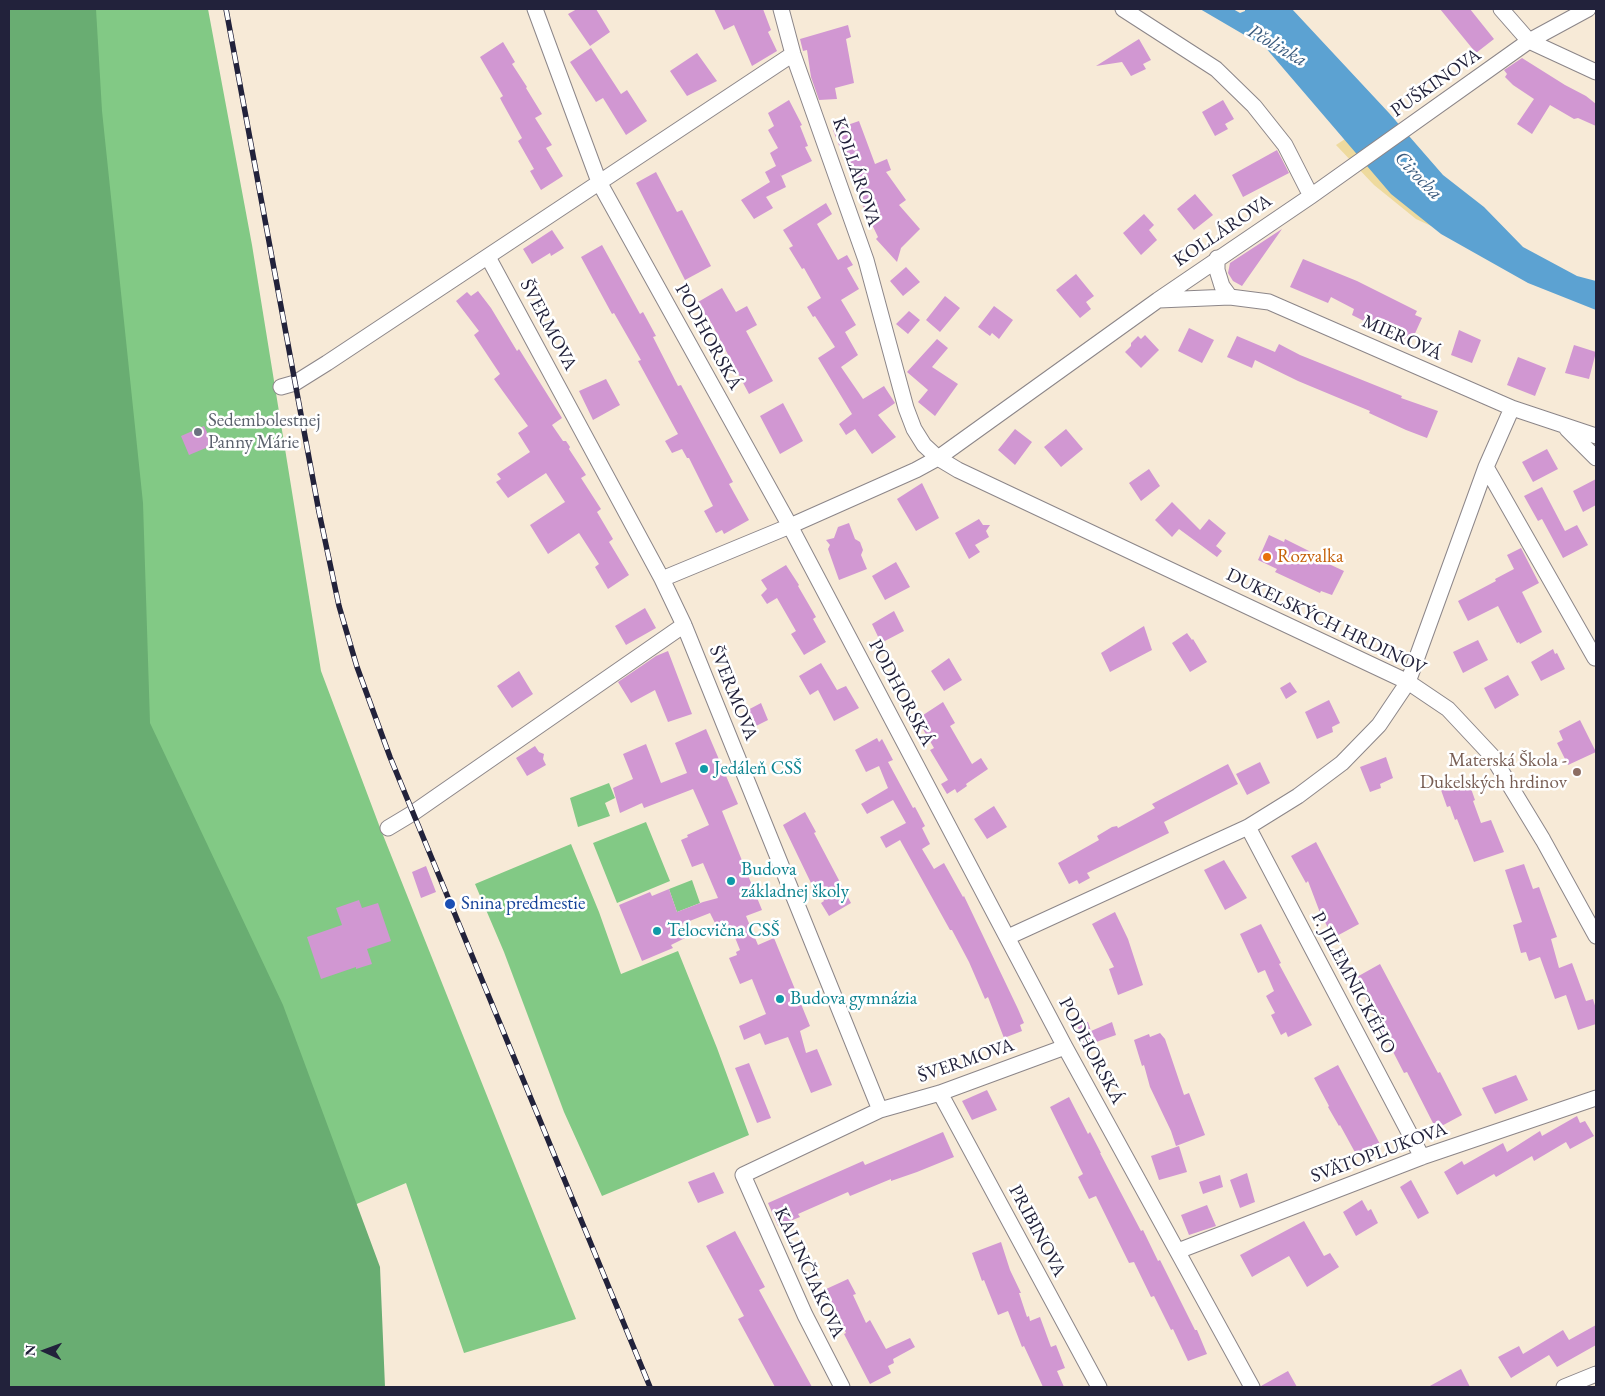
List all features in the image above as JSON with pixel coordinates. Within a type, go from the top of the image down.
[{"type":"street","name":"PODHORSKÁ","points":[[535,9],[599,182],[790,526],[1065,1047],[1252,1387]]},
{"type":"street","name":"KOLLÁROVA","points":[[781,9],[793,54],[866,260],[908,415],[924,445],[938,458]]},
{"type":"street","points":[[1123,9],[1216,69],[1254,106],[1285,145],[1317,192]]},
{"type":"street","points":[[1501,9],[1529,41],[1596,72]]},
{"type":"street","name":"PUŠKINOVA","points":[[1317,192],[1529,41],[1588,9]]},
{"type":"street","points":[[281,387],[295,382],[327,363],[793,54]]},
{"type":"street","name":"KOLLÁROVA","points":[[662,579],[790,526],[916,470],[938,458],[1217,258],[1317,192]]},
{"type":"street","name":"ŠVERMOVA","points":[[488,257],[662,579],[684,626],[880,1110]]},
{"type":"street","points":[[1217,258],[1216,270],[1222,286],[1230,297]]},
{"type":"street","name":"MIEROVÁ","points":[[1158,300],[1230,297],[1269,302],[1512,408],[1596,436]]},
{"type":"street","points":[[1008,937],[1248,827],[1298,796],[1342,763],[1379,725],[1408,682],[1486,467],[1512,408]]},
{"type":"street","points":[[1565,426],[1596,458]]},
{"type":"street","name":"DUKELSKÝCH HRDINOV","points":[[938,458],[958,470],[1408,682],[1448,709],[1492,756],[1596,936]]},
{"type":"street","points":[[1486,467],[1595,658]]},
{"type":"street","points":[[388,828],[413,813],[684,626]]},
{"type":"street","name":"P. JILEMNICKÉHO","points":[[1248,827],[1422,1157]]},
{"type":"street","name":"ŠVERMOVA","points":[[743,1175],[880,1110],[940,1093],[1065,1047]]},
{"type":"street","name":"PRIBINOVA","points":[[940,1093],[1099,1387]]},
{"type":"street","name":"SVÄTOPLUKOVA","points":[[1178,1251],[1422,1157],[1596,1098]]},
{"type":"street","name":"KALINČIAKOVA","points":[[743,1175],[805,1315],[842,1387]]},
{"type":"street","points":[[1564,1387],[1596,1374]]},
{"type":"green space","points":[[9,9],[96,9],[102,111],[143,503],[150,723],[283,1005],[380,1267],[385,1387],[9,1387]]},
{"type":"green space","points":[[72,9],[208,9],[252,245],[321,671],[379,825],[576,1319],[464,1353],[406,1183],[279,1237],[105,689]]},
{"type":"green space","points":[[609,783],[615,798],[605,803],[610,816],[578,827],[570,798]]},
{"type":"green space","points":[[646,822],[670,881],[617,903],[593,843]]},
{"type":"green space","points":[[571,844],[599,912],[621,974],[678,951],[749,1135],[602,1196],[564,1112],[504,952],[475,884]]},
{"type":"green space","points":[[692,880],[700,903],[677,912],[669,889]]},
{"type":"sand","points":[[1345,139],[1442,231],[1416,219],[1374,185],[1336,145]]},
{"type":"water","points":[[1200,9],[1233,9],[1240,13],[1245,11],[1245,9],[1292,9],[1389,113],[1443,175],[1484,207],[1523,247],[1577,276],[1596,281],[1596,310],[1528,283],[1441,234],[1391,194],[1265,47]]},
{"type":"building","points":[[577,9],[596,9],[610,32],[590,46],[568,14]]},
{"type":"building","points":[[714,9],[763,9],[771,30],[768,32],[777,51],[752,66],[734,25],[724,30]]},
{"type":"building","points":[[1440,9],[1470,9],[1494,39],[1476,53]]},
{"type":"building","points":[[848,25],[851,37],[846,39],[854,83],[835,88],[837,99],[819,100],[811,77],[807,50],[803,51],[800,39]]},
{"type":"building","points":[[1139,39],[1151,60],[1143,64],[1146,69],[1131,76],[1122,62],[1096,66]]},
{"type":"building","points":[[503,42],[515,62],[512,64],[542,114],[535,118],[552,145],[546,148],[563,176],[541,190],[530,171],[534,169],[518,141],[522,138],[500,98],[503,96],[480,57]]},
{"type":"building","points":[[591,48],[621,94],[627,90],[647,121],[626,135],[603,98],[596,102],[570,62]]},
{"type":"building","points":[[697,53],[717,81],[687,96],[670,71]]},
{"type":"building","points":[[1522,58],[1586,96],[1596,104],[1596,126],[1578,118],[1574,119],[1550,105],[1532,134],[1517,124],[1534,99],[1513,85],[1505,77],[1507,74],[1504,70]]},
{"type":"building","points":[[789,100],[802,125],[800,126],[808,146],[805,147],[812,161],[781,176],[786,187],[766,197],[773,208],[754,219],[741,200],[770,182],[765,172],[776,166],[770,153],[778,148],[768,130],[774,126],[768,113]]},
{"type":"building","points":[[1223,100],[1234,119],[1225,124],[1228,129],[1215,136],[1202,112]]},
{"type":"building","points":[[859,121],[875,164],[887,159],[891,170],[886,172],[906,200],[899,205],[920,229],[901,248],[897,262],[876,239],[878,237],[861,202],[833,130]]},
{"type":"building","points":[[1277,150],[1289,173],[1243,197],[1232,175]]},
{"type":"building","points":[[656,172],[677,212],[682,210],[711,266],[685,280],[636,183]]},
{"type":"building","points":[[1195,194],[1213,215],[1194,230],[1177,209]]},
{"type":"building","points":[[826,203],[832,214],[817,224],[838,260],[847,255],[853,265],[847,268],[859,289],[841,300],[856,325],[845,332],[858,355],[841,367],[863,399],[884,386],[895,403],[878,415],[896,437],[872,454],[855,429],[846,435],[839,424],[852,414],[818,358],[835,347],[807,307],[821,298],[804,268],[802,269],[789,248],[793,246],[783,230]]},
{"type":"building","points":[[1144,214],[1154,225],[1149,230],[1157,240],[1141,255],[1123,233]]},
{"type":"building","points":[[1282,229],[1242,286],[1233,281],[1228,273],[1230,263]]},
{"type":"building","points":[[552,230],[564,248],[551,256],[550,253],[532,264],[523,249]]},
{"type":"building","points":[[602,245],[640,314],[643,312],[656,336],[653,337],[678,386],[681,385],[733,482],[729,484],[749,520],[724,534],[722,530],[716,533],[704,511],[713,506],[689,458],[687,458],[682,449],[672,453],[665,441],[678,434],[638,361],[641,360],[614,313],[612,314],[581,257]]},
{"type":"building","points":[[1303,259],[1357,281],[1417,311],[1415,315],[1422,318],[1412,340],[1390,332],[1392,329],[1368,323],[1352,315],[1354,309],[1331,297],[1328,303],[1290,287]]},
{"type":"building","points":[[906,267],[920,282],[903,296],[890,281]]},
{"type":"building","points":[[1076,274],[1094,296],[1086,302],[1091,309],[1080,318],[1056,290]]},
{"type":"building","points":[[722,288],[736,312],[747,306],[757,325],[746,331],[773,381],[749,394],[698,302]]},
{"type":"building","points":[[478,291],[491,308],[517,351],[519,349],[562,418],[552,425],[563,441],[566,441],[586,475],[581,478],[601,509],[597,512],[613,539],[609,542],[629,575],[608,589],[595,567],[599,564],[579,533],[548,554],[530,525],[565,502],[546,473],[508,498],[496,482],[501,479],[497,474],[530,452],[518,433],[528,426],[494,379],[500,374],[474,335],[479,331],[456,301],[467,292],[471,296]]},
{"type":"building","points":[[945,296],[960,308],[940,332],[926,320]]},
{"type":"building","points":[[994,306],[1013,320],[999,339],[992,333],[990,336],[978,327]]},
{"type":"building","points":[[909,311],[920,320],[908,334],[896,324]]},
{"type":"building","points":[[1189,328],[1214,340],[1202,363],[1178,351]]},
{"type":"building","points":[[1459,330],[1481,340],[1472,363],[1451,355]]},
{"type":"building","points":[[1145,335],[1159,350],[1141,368],[1125,352],[1138,336],[1141,339]]},
{"type":"building","points":[[1237,336],[1275,352],[1279,344],[1300,355],[1402,396],[1401,398],[1438,411],[1427,438],[1255,360],[1252,368],[1227,357]]},
{"type":"building","points":[[937,339],[948,348],[932,367],[958,384],[935,416],[918,402],[928,390],[907,372]]},
{"type":"building","points":[[1574,345],[1596,352],[1589,379],[1565,373]]},
{"type":"building","points":[[1518,357],[1546,368],[1535,396],[1507,385]]},
{"type":"building","points":[[606,379],[620,405],[593,420],[579,391]]},
{"type":"building","points":[[783,403],[803,441],[780,454],[760,416]]},
{"type":"building","name":"Sedembolestnej Panny Márie","points":[[204,426],[213,445],[189,455],[181,436]]},
{"type":"building","points":[[1015,429],[1032,442],[1015,465],[998,450]]},
{"type":"building","points":[[1066,429],[1083,449],[1061,467],[1044,447]]},
{"type":"building","points":[[1547,449],[1558,469],[1533,482],[1522,462]]},
{"type":"building","points":[[1149,469],[1160,486],[1141,501],[1129,483]]},
{"type":"building","points":[[1596,479],[1596,505],[1583,512],[1573,491]]},
{"type":"building","points":[[922,483],[939,518],[916,531],[897,499]]},
{"type":"building","points":[[1542,487],[1565,531],[1577,525],[1588,545],[1563,558],[1542,519],[1538,521],[1524,496]]},
{"type":"building","points":[[1172,502],[1200,530],[1209,519],[1226,533],[1216,546],[1222,551],[1217,557],[1179,529],[1172,537],[1155,520]]},
{"type":"building","points":[[979,519],[983,525],[990,525],[986,531],[989,537],[975,545],[980,552],[969,559],[955,533]]},
{"type":"building","points":[[849,523],[855,539],[860,542],[863,550],[861,555],[867,569],[839,580],[828,549],[830,545],[826,540],[834,538],[838,527]]},
{"type":"building","points":[[1269,535],[1284,542],[1285,539],[1319,556],[1318,559],[1344,571],[1332,595],[1321,591],[1320,593],[1275,572],[1277,569],[1258,560]]},
{"type":"building","points":[[1521,548],[1539,583],[1522,592],[1542,632],[1520,644],[1519,642],[1517,643],[1498,606],[1468,621],[1458,601],[1514,569],[1507,555]]},
{"type":"building","points":[[896,562],[910,587],[885,600],[872,576]]},
{"type":"building","points":[[786,565],[816,617],[813,619],[826,642],[804,655],[791,634],[796,631],[777,598],[767,604],[761,595],[767,589],[761,580]]},
{"type":"building","points":[[645,608],[656,628],[626,645],[615,626]]},
{"type":"building","points":[[894,611],[904,631],[881,643],[872,624]]},
{"type":"building","points":[[1144,626],[1152,650],[1110,672],[1101,653]]},
{"type":"building","points":[[1187,633],[1193,639],[1207,662],[1190,672],[1172,643]]},
{"type":"building","points":[[1478,640],[1488,660],[1463,673],[1453,652]]},
{"type":"building","points":[[1553,649],[1565,669],[1541,681],[1531,662]]},
{"type":"building","points":[[668,651],[692,714],[668,722],[655,690],[631,703],[618,682],[656,656]]},
{"type":"building","points":[[949,658],[962,680],[944,691],[931,671]]},
{"type":"building","points":[[821,663],[837,690],[846,686],[859,708],[834,721],[818,690],[810,695],[799,676]]},
{"type":"building","points":[[519,671],[533,694],[512,708],[497,686]]},
{"type":"building","points":[[1508,675],[1519,695],[1495,709],[1484,688]]},
{"type":"building","points":[[1290,682],[1297,692],[1286,699],[1280,688]]},
{"type":"building","points":[[1329,700],[1340,723],[1332,727],[1333,732],[1317,739],[1305,712]]},
{"type":"building","points":[[943,702],[955,723],[950,726],[972,764],[981,758],[988,769],[966,784],[967,786],[957,793],[955,789],[947,794],[941,784],[948,780],[930,750],[934,748],[917,719]]},
{"type":"building","points":[[761,703],[768,720],[752,728],[744,712]]},
{"type":"building","points":[[1580,720],[1596,752],[1568,765],[1557,743],[1563,740],[1559,731]]},
{"type":"building","points":[[706,729],[738,804],[722,811],[762,910],[746,916],[758,945],[774,938],[810,1026],[800,1031],[806,1053],[817,1049],[832,1085],[811,1093],[788,1037],[765,1045],[760,1033],[744,1040],[739,1026],[766,1014],[752,979],[740,984],[729,958],[737,955],[736,952],[740,950],[730,925],[717,927],[710,913],[682,924],[687,937],[671,945],[673,948],[642,961],[619,905],[650,892],[652,896],[669,889],[677,912],[718,898],[703,863],[692,867],[681,840],[688,837],[687,835],[709,825],[693,789],[644,808],[642,803],[620,813],[613,788],[633,779],[623,754],[646,744],[661,783],[687,773],[675,743]]},
{"type":"building","points":[[877,738],[879,742],[882,739],[893,760],[888,762],[925,826],[922,828],[930,844],[922,849],[934,869],[944,863],[964,896],[1018,1009],[1024,1023],[1020,1025],[1022,1031],[1004,1038],[988,997],[985,999],[969,962],[952,930],[950,930],[900,840],[886,848],[880,837],[906,823],[893,800],[867,814],[861,804],[888,788],[879,766],[866,772],[855,750]]},
{"type":"building","points":[[535,746],[539,752],[544,754],[543,759],[546,765],[527,776],[516,758]]},
{"type":"building","points":[[1386,757],[1393,778],[1380,784],[1381,788],[1370,792],[1360,767]]},
{"type":"building","points":[[1260,762],[1270,783],[1247,795],[1236,774]]},
{"type":"building","points":[[1228,764],[1238,784],[1164,822],[1169,833],[1087,873],[1090,878],[1079,884],[1077,880],[1069,884],[1058,863],[1099,840],[1097,836],[1112,827],[1117,826],[1118,828],[1155,808],[1152,804]]},
{"type":"building","points":[[1468,780],[1481,823],[1491,820],[1504,852],[1474,862],[1457,819],[1455,820],[1450,806],[1447,807],[1441,790]]},
{"type":"building","points":[[994,806],[1007,827],[987,839],[974,819]]},
{"type":"building","points":[[805,812],[851,903],[829,916],[821,903],[824,901],[814,881],[811,883],[783,825]]},
{"type":"building","points":[[1316,842],[1359,924],[1333,938],[1319,910],[1308,881],[1306,883],[1291,856]]},
{"type":"building","points":[[1224,860],[1247,898],[1225,910],[1204,870]]},
{"type":"building","points":[[1524,864],[1533,889],[1539,887],[1557,937],[1551,939],[1559,968],[1572,963],[1586,1001],[1593,999],[1596,1009],[1596,1024],[1578,1030],[1566,995],[1555,999],[1540,957],[1529,961],[1526,952],[1521,953],[1513,925],[1522,922],[1505,870]]},
{"type":"building","points":[[426,866],[436,892],[421,898],[412,872]]},
{"type":"building","points":[[359,900],[362,908],[378,903],[391,941],[367,949],[372,964],[356,969],[356,967],[321,979],[307,937],[342,925],[336,908]]},
{"type":"building","points":[[1115,912],[1128,939],[1143,985],[1118,995],[1109,969],[1114,967],[1092,924]]},
{"type":"building","points":[[1261,924],[1281,963],[1279,964],[1312,1025],[1288,1037],[1286,1032],[1281,1035],[1271,1015],[1275,1013],[1266,996],[1274,991],[1265,970],[1258,973],[1240,934]]},
{"type":"building","points":[[1380,964],[1462,1115],[1436,1129],[1407,1072],[1404,1073],[1355,978]]},
{"type":"building","points":[[1088,1022],[1091,1031],[1112,1022],[1116,1035],[1085,1046],[1077,1025]]},
{"type":"building","points":[[1160,1033],[1165,1039],[1184,1095],[1189,1093],[1205,1135],[1176,1146],[1150,1087],[1134,1040],[1149,1034],[1150,1037]]},
{"type":"building","points":[[749,1063],[771,1118],[757,1123],[735,1068]]},
{"type":"building","points":[[1338,1065],[1380,1144],[1357,1156],[1328,1107],[1314,1078]]},
{"type":"building","points":[[1516,1075],[1528,1100],[1495,1114],[1482,1088]]},
{"type":"building","points":[[987,1090],[997,1110],[972,1120],[962,1101]]},
{"type":"building","points":[[1069,1097],[1088,1134],[1090,1132],[1141,1231],[1143,1230],[1158,1261],[1160,1260],[1195,1330],[1197,1330],[1207,1354],[1188,1361],[1173,1329],[1171,1330],[1154,1296],[1151,1297],[1134,1262],[1129,1263],[1096,1196],[1089,1199],[1078,1177],[1083,1174],[1050,1107]]},
{"type":"building","points":[[1577,1116],[1580,1123],[1585,1121],[1594,1136],[1570,1149],[1566,1142],[1534,1161],[1532,1156],[1496,1177],[1494,1174],[1457,1195],[1444,1172],[1462,1161],[1464,1165],[1503,1143],[1507,1152],[1540,1131],[1542,1136]]},
{"type":"building","points":[[943,1132],[954,1157],[891,1181],[891,1179],[850,1196],[848,1192],[798,1214],[800,1217],[778,1226],[768,1203],[863,1161],[865,1165]]},
{"type":"building","points":[[1179,1146],[1187,1172],[1159,1180],[1151,1156]]},
{"type":"building","points":[[714,1172],[724,1193],[698,1203],[688,1182]]},
{"type":"building","points":[[1247,1173],[1255,1202],[1240,1208],[1230,1180]]},
{"type":"building","points":[[1220,1175],[1223,1187],[1203,1194],[1199,1182]]},
{"type":"building","points":[[1411,1180],[1429,1213],[1418,1219],[1400,1187]]},
{"type":"building","points":[[1362,1200],[1368,1211],[1371,1209],[1378,1223],[1356,1236],[1343,1212]]},
{"type":"building","points":[[1207,1205],[1216,1226],[1189,1235],[1181,1215]]},
{"type":"building","points":[[1304,1221],[1324,1256],[1330,1253],[1339,1267],[1307,1287],[1289,1256],[1252,1277],[1240,1255]]},
{"type":"building","points":[[735,1231],[765,1287],[759,1290],[812,1387],[775,1387],[738,1319],[744,1316],[706,1246]]},
{"type":"building","points":[[1001,1242],[1010,1270],[1021,1293],[1019,1293],[1027,1317],[1029,1316],[1030,1321],[1040,1317],[1051,1347],[1056,1345],[1065,1368],[1057,1371],[1064,1387],[1043,1387],[1024,1346],[1022,1347],[1008,1311],[998,1315],[984,1280],[982,1281],[972,1253]]},
{"type":"building","points":[[848,1279],[856,1294],[853,1295],[866,1323],[870,1320],[886,1349],[910,1338],[915,1347],[893,1359],[894,1363],[888,1366],[891,1373],[870,1384],[824,1290]]},
{"type":"building","points":[[1596,1325],[1596,1345],[1557,1367],[1549,1355],[1511,1378],[1498,1357],[1519,1346],[1523,1354],[1563,1330],[1569,1340]]},
{"type":"building","points":[[1461,1369],[1470,1387],[1428,1387]]},
{"type":"building","points":[[1288,1371],[1297,1387],[1261,1387],[1261,1386]]},
{"type":"railway","points":[[226,9],[319,512],[339,606],[357,667],[390,757],[650,1387]]},
{"type":"place","name":"Sedembolestnej Panny Márie","points":[[198,432]]},
{"type":"place","name":"Rozvalka","points":[[1267,557]]},
{"type":"place","name":"Jedáleň CSŠ","points":[[704,769]]},
{"type":"place","name":"Materská Škola - Dukelských hrdinov","points":[[1577,772]]},
{"type":"place","name":"Budova základnej školy","points":[[731,881]]},
{"type":"place","name":"Snina predmestie","points":[[450,904]]},
{"type":"place","name":"Telocvična CSŠ","points":[[657,931]]},
{"type":"place","name":"Budova gymnázia","points":[[780,999]]},
{"type":"water label","name":"Pčolinka","points":[[1277,46]]},
{"type":"water label","name":"Cirocha","points":[[1418,176]]}]
